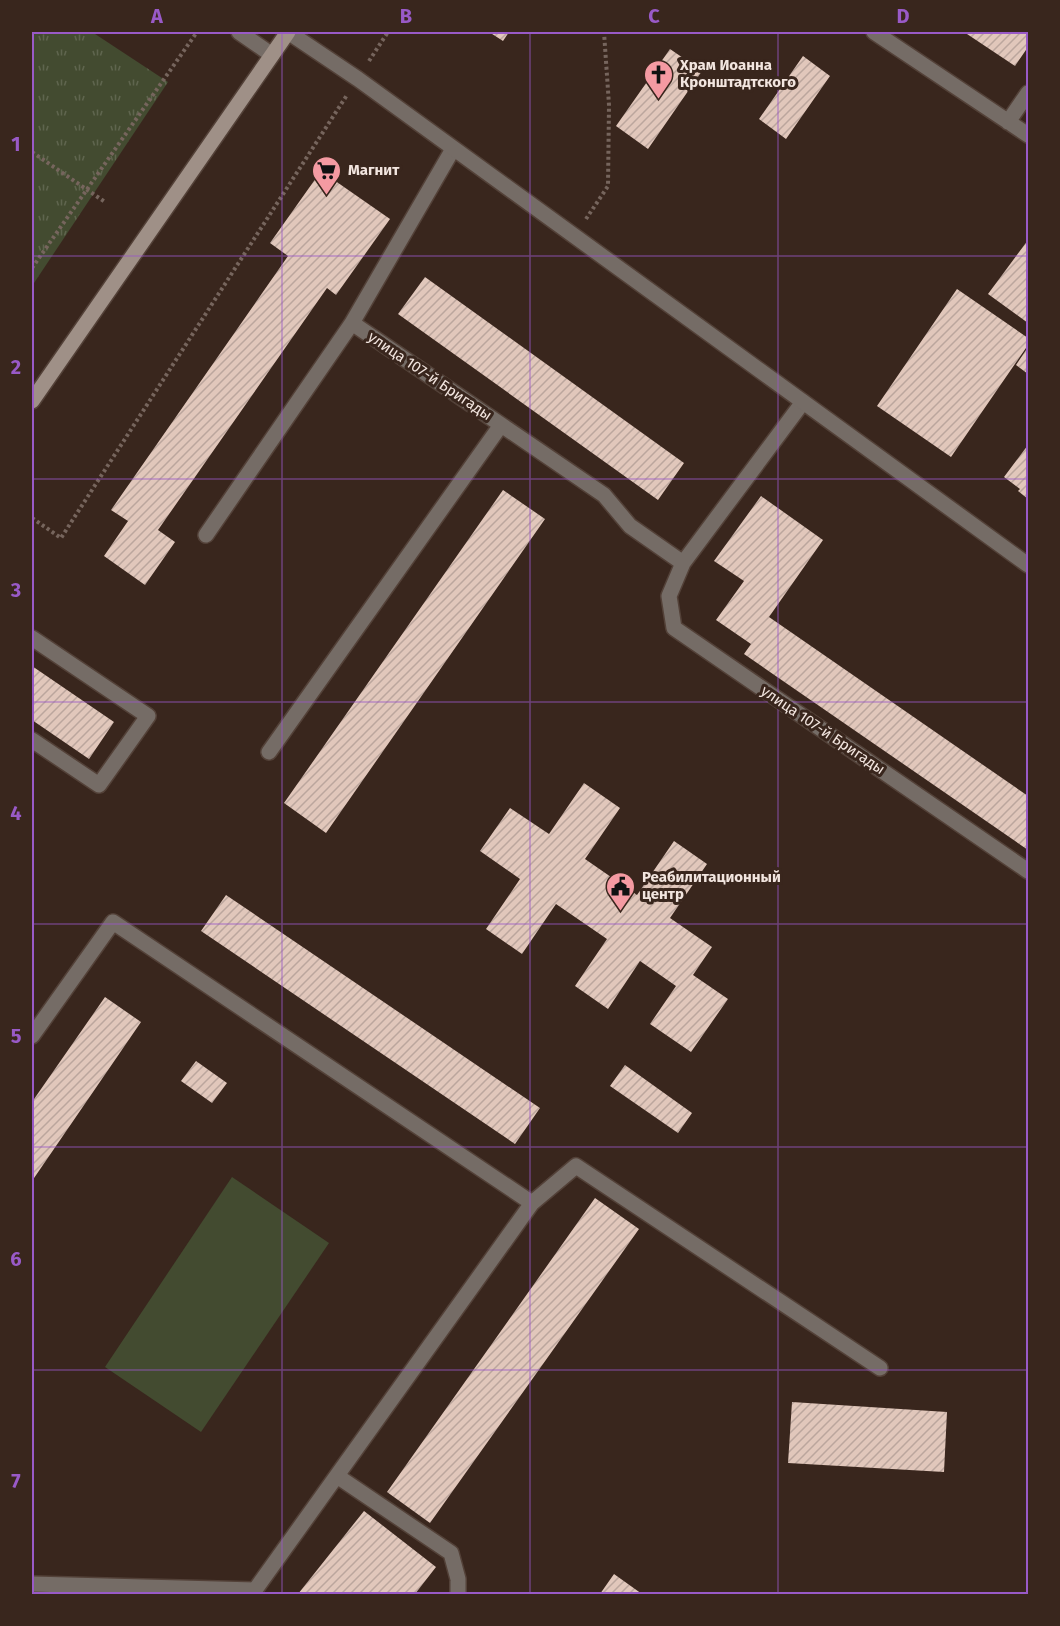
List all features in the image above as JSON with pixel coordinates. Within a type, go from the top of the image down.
[{"type":"main road","points":[[32,401],[288,32]]},
{"type":"street","points":[[239,32],[272,55]]},
{"type":"street","points":[[288,32],[358,79],[1029,565]]},
{"type":"street","points":[[874,32],[1029,135]]},
{"type":"street","points":[[1008,122],[1029,93]]},
{"type":"street","points":[[352,322],[453,148]]},
{"type":"street","name":"улица 107-й Бригады","points":[[206,535],[352,322],[604,495],[630,526],[683,563]]},
{"type":"street","name":"улица 107-й Бригады","points":[[802,402],[683,563],[669,596],[674,628],[1029,872]]},
{"type":"street","points":[[269,752],[501,425]]},
{"type":"street","points":[[32,638],[148,716],[99,785],[32,740]]},
{"type":"street","points":[[32,1036],[113,922],[532,1203]]},
{"type":"street","points":[[32,1584],[255,1590],[532,1203],[576,1166],[879,1368]]},
{"type":"street","points":[[337,1476],[451,1553],[458,1579],[458,1594]]},
{"type":"path","points":[[32,268],[197,32]]},
{"type":"path","points":[[32,518],[61,538],[388,32]]},
{"type":"path","points":[[574,237],[608,186],[609,105],[604,32]]},
{"type":"path","points":[[32,152],[105,202]]},
{"type":"green space","points":[[32,32],[92,32],[168,82],[32,286]]},
{"type":"green space","points":[[232,1177],[329,1243],[201,1432],[105,1367]]},
{"type":"building","points":[[489,32],[509,32],[503,41]]},
{"type":"building","points":[[964,32],[1028,32],[1028,47],[1015,66]]},
{"type":"building","name":"Храм Иоанна Кронштадтского","points":[[670,49],[702,71],[648,149],[616,126]]},
{"type":"building","points":[[803,56],[830,76],[786,139],[759,119]]},
{"type":"building","points":[[321,171],[390,219],[336,295],[327,288],[158,530],[175,542],[145,585],[104,556],[128,521],[111,510],[288,256],[270,243]]},
{"type":"building","points":[[1028,240],[1028,323],[988,294]]},
{"type":"building","points":[[425,277],[684,463],[658,500],[398,314]]},
{"type":"building","points":[[957,289],[1028,338],[1028,345],[951,457],[877,406]]},
{"type":"building","points":[[1028,347],[1028,374],[1016,365]]},
{"type":"building","points":[[1028,445],[1028,499],[1018,491],[1020,489],[1004,477]]},
{"type":"building","points":[[503,490],[545,519],[326,833],[284,803]]},
{"type":"building","points":[[761,496],[823,540],[769,617],[1028,796],[1028,850],[744,654],[751,644],[716,620],[744,581],[714,561]]},
{"type":"building","points":[[32,666],[114,722],[89,759],[32,720]]},
{"type":"building","name":"Реабилитационный центр","points":[[584,783],[620,808],[585,859],[637,895],[674,841],[707,864],[670,918],[712,947],[693,975],[728,999],[691,1052],[650,1024],[676,986],[640,961],[608,1009],[575,986],[607,939],[556,904],[522,954],[486,929],[520,879],[480,851],[510,808],[549,834]]},
{"type":"building","points":[[226,895],[540,1108],[515,1144],[201,931]]},
{"type":"building","points":[[105,997],[141,1022],[32,1181],[32,1102]]},
{"type":"building","points":[[196,1061],[227,1083],[212,1103],[181,1081]]},
{"type":"building","points":[[625,1065],[692,1113],[678,1133],[610,1086]]},
{"type":"building","points":[[595,1198],[639,1229],[430,1523],[387,1492]]},
{"type":"building","points":[[792,1402],[947,1412],[944,1472],[788,1463]]},
{"type":"building","points":[[364,1511],[436,1567],[415,1594],[298,1594]]},
{"type":"building","points":[[614,1574],[642,1594],[600,1594]]},
{"type":"place","name":"Храм Иоанна Кронштадтского","points":[[659,100]]},
{"type":"place","name":"Магнит","points":[[327,196]]},
{"type":"place","name":"Реабилитационный центр","points":[[621,912]]}]
